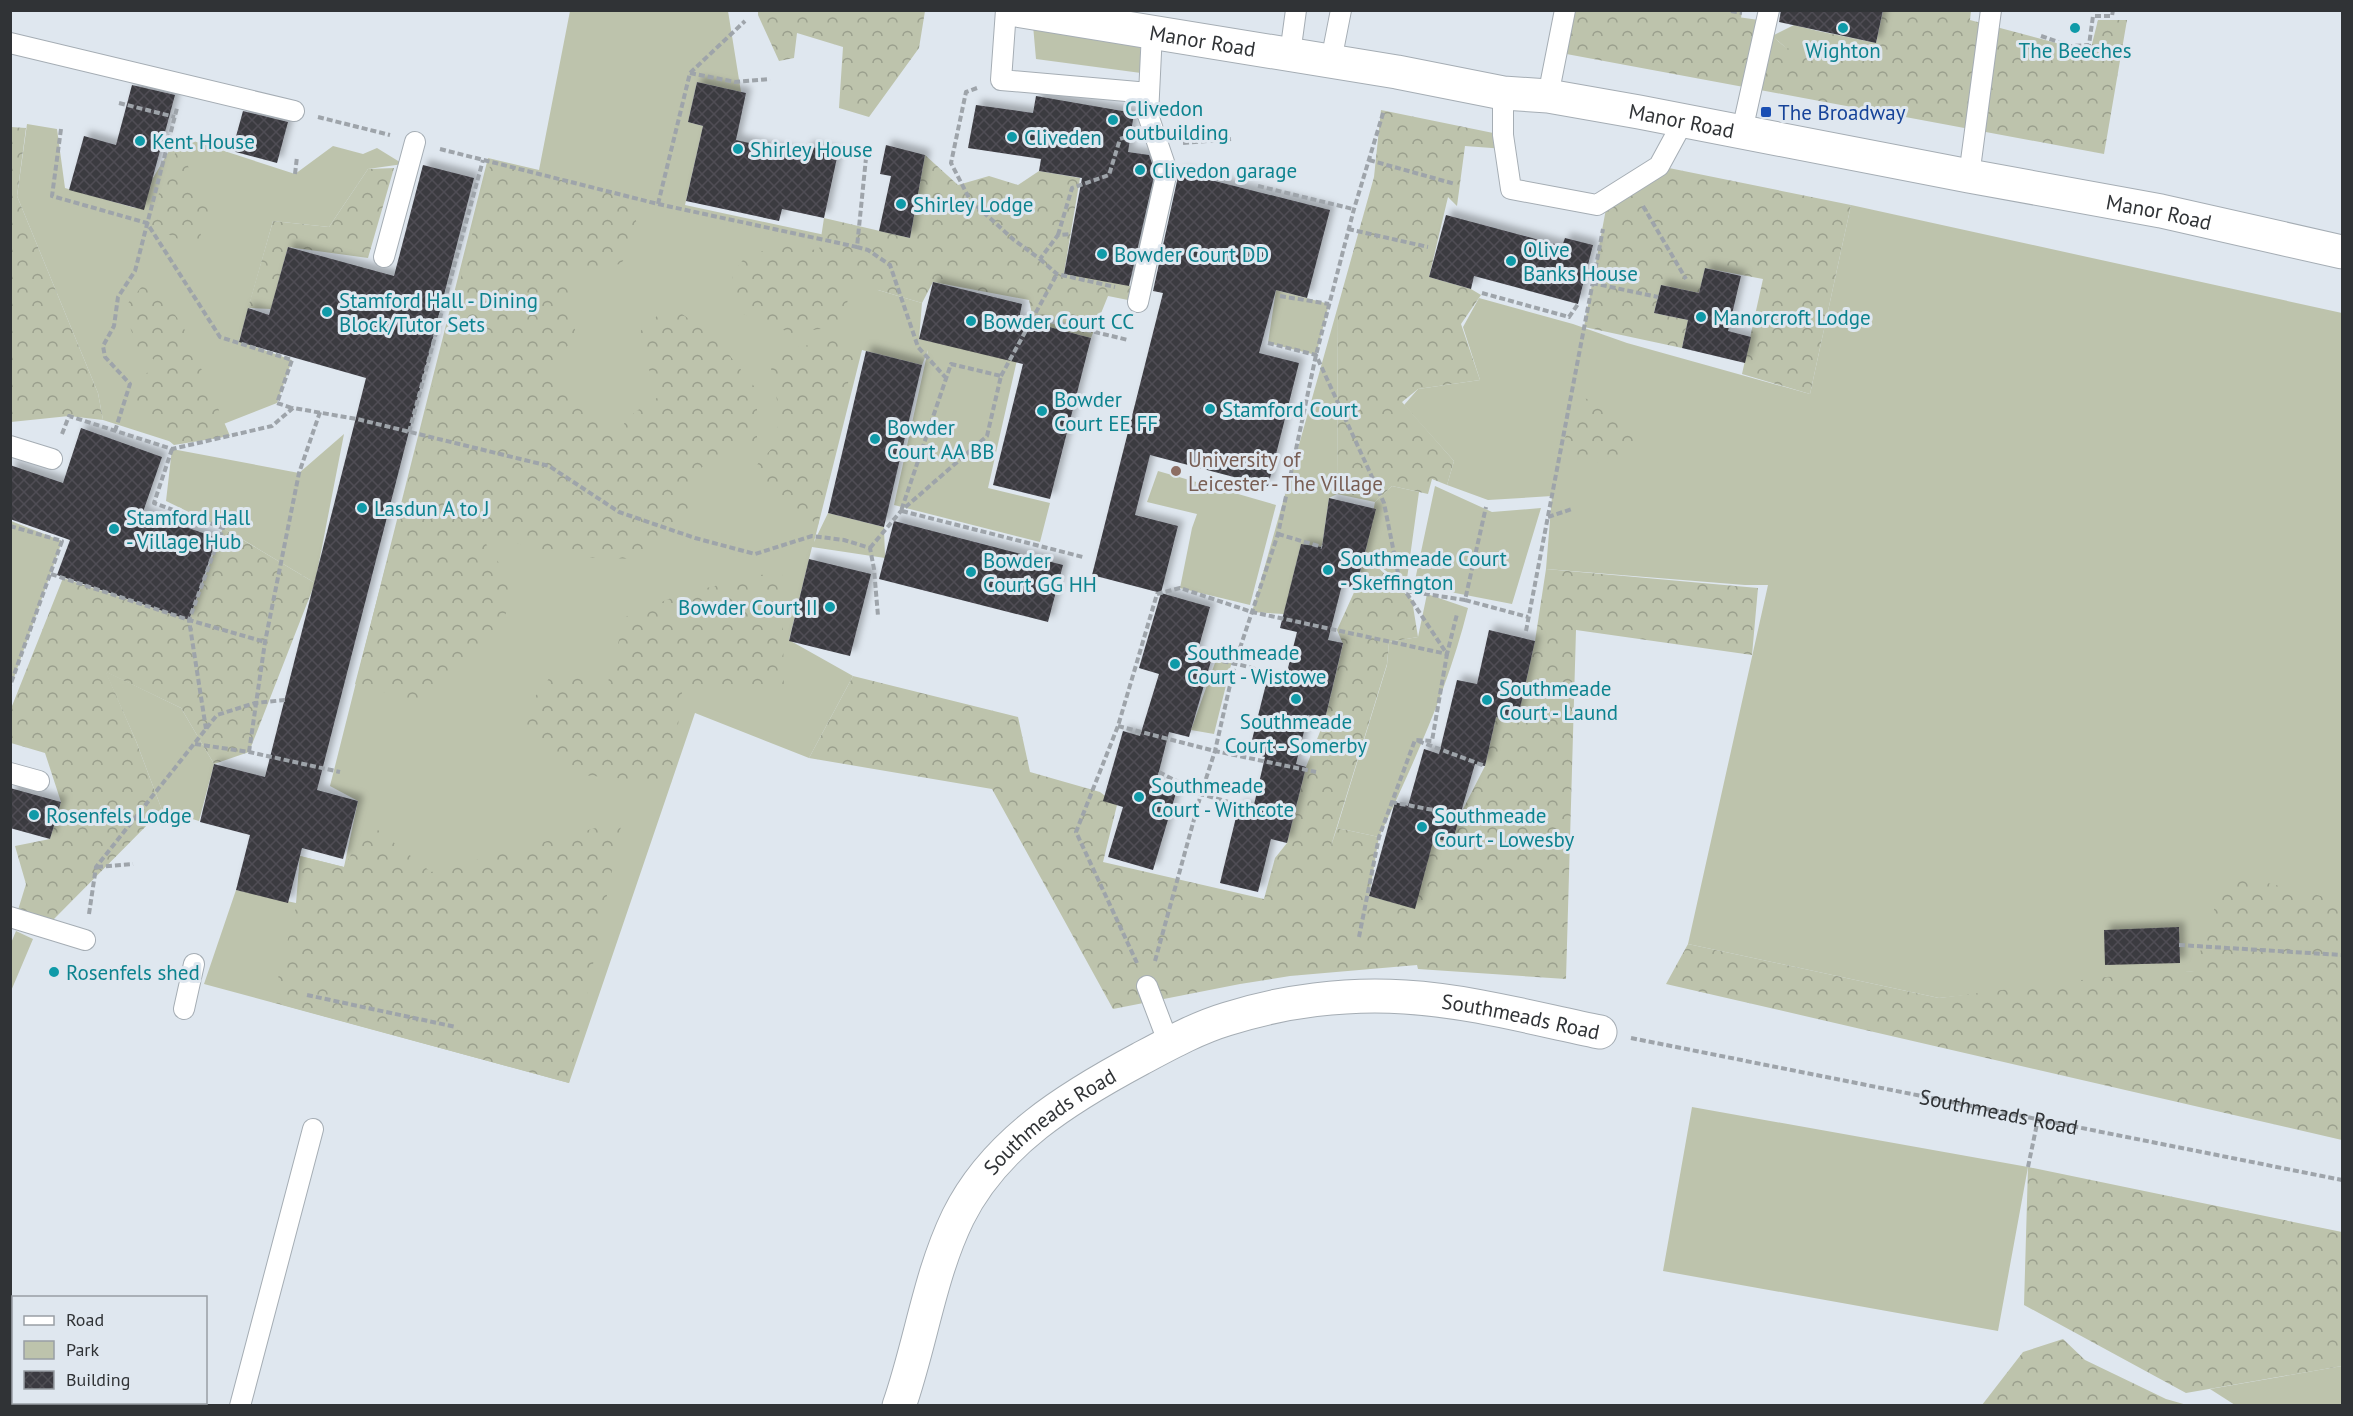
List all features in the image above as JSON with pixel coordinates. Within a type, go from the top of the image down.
[{"type":"street","name":"Manor Road","points":[[1016,10],[1290,54],[1503,93],[1548,96],[1684,120],[2161,211],[2343,252]]},
{"type":"street","name":"Southmeads Road","points":[[899,1406],[918,1344],[929,1294],[958,1217],[979,1182],[999,1157],[1092,1084],[1169,1044],[1228,1019],[1281,1006],[1323,999],[1406,997],[1479,1007],[1600,1032]]},
{"type":"lane","points":[[1006,10],[1001,80],[1149,93]]},
{"type":"lane","points":[[1290,54],[1296,10]]},
{"type":"lane","points":[[1331,61],[1341,10]]},
{"type":"lane","points":[[1548,96],[1565,10]]},
{"type":"lane","points":[[1742,131],[1769,10]]},
{"type":"lane","points":[[1969,176],[1992,10]]},
{"type":"lane","points":[[1139,298],[1167,171],[1148,115],[1152,32]]},
{"type":"lane","points":[[10,43],[294,111]]},
{"type":"lane","points":[[1503,93],[1503,135],[1511,189],[1598,206],[1659,166],[1684,120]]},
{"type":"lane","points":[[384,257],[415,142]]},
{"type":"lane","points":[[10,446],[52,459]]},
{"type":"lane","points":[[10,773],[39,781]]},
{"type":"lane","points":[[10,917],[85,940]]},
{"type":"lane","points":[[184,1009],[194,964]]},
{"type":"lane","points":[[1147,986],[1169,1044]]},
{"type":"lane","points":[[240,1406],[313,1129]]},
{"type":"path","points":[[2041,36],[2070,46],[2089,45],[2093,16],[2112,16],[2112,10]]},
{"type":"path","points":[[658,204],[690,73],[745,21]]},
{"type":"path","points":[[690,73],[735,82],[770,79]]},
{"type":"path","points":[[1001,80],[966,92],[951,163],[970,200],[1014,240],[1057,273],[1139,298]]},
{"type":"path","points":[[115,431],[130,384],[105,357],[103,346],[114,326],[117,297],[135,271],[184,84]]},
{"type":"path","points":[[119,103],[175,117]]},
{"type":"path","points":[[1147,986],[1215,751],[1235,663],[1278,534],[1316,354],[1353,209],[1384,110]]},
{"type":"path","points":[[294,111],[658,204],[868,250],[890,265],[918,347],[947,378]]},
{"type":"path","points":[[61,129],[52,196],[147,223],[220,337],[292,360],[277,403],[549,466],[620,512],[686,535],[755,554],[812,536],[844,540],[870,548]]},
{"type":"path","points":[[1040,259],[1058,235],[1072,188],[1109,175],[1120,139],[1155,136],[1231,139]]},
{"type":"path","points":[[857,247],[867,148]]},
{"type":"path","points":[[295,174],[297,157]]},
{"type":"path","points":[[409,432],[483,160]]},
{"type":"path","points":[[1369,160],[1455,184]]},
{"type":"path","points":[[1630,184],[1686,279]]},
{"type":"path","points":[[1258,186],[1353,209]]},
{"type":"path","points":[[1526,631],[1608,198]]},
{"type":"path","points":[[1348,229],[1428,246]]},
{"type":"path","points":[[1058,235],[1071,234]]},
{"type":"path","points":[[870,548],[901,511],[987,436],[1001,376],[1057,273]]},
{"type":"path","points":[[1592,283],[1658,297]]},
{"type":"path","points":[[1482,294],[1569,317],[1578,304]]},
{"type":"path","points":[[1280,296],[1329,304]]},
{"type":"path","points":[[1033,317],[1128,340]]},
{"type":"path","points":[[1268,343],[1316,354]]},
{"type":"path","points":[[1316,354],[1384,503],[1400,583],[1447,654]]},
{"type":"path","points":[[901,511],[951,364],[1001,376]]},
{"type":"path","points":[[52,459],[69,416],[172,449],[272,426],[293,408]]},
{"type":"path","points":[[249,752],[265,642],[299,473],[320,412]]},
{"type":"path","points":[[172,449],[154,503],[223,528],[189,620],[206,729]]},
{"type":"path","points":[[1465,600],[1486,507]]},
{"type":"path","points":[[1548,516],[1572,510]]},
{"type":"path","points":[[901,511],[1083,557]]},
{"type":"path","points":[[10,526],[62,541],[10,686]]},
{"type":"path","points":[[1278,534],[1322,547]]},
{"type":"path","points":[[870,548],[878,616]]},
{"type":"path","points":[[51,574],[189,620],[265,642]]},
{"type":"path","points":[[1147,986],[1076,832],[1118,726],[1157,594],[1180,588],[1252,612],[1447,654]]},
{"type":"path","points":[[1405,591],[1465,600],[1529,617]]},
{"type":"path","points":[[1415,740],[1432,741],[1447,654],[1457,614]]},
{"type":"path","points":[[1196,657],[1235,663],[1275,677],[1284,684]]},
{"type":"path","points":[[85,940],[96,867],[217,715],[255,703],[285,700]]},
{"type":"path","points":[[1118,726],[1215,751],[1316,772]]},
{"type":"path","points":[[1415,740],[1485,766]]},
{"type":"path","points":[[1359,937],[1379,837],[1415,740]]},
{"type":"path","points":[[194,744],[249,752],[340,772]]},
{"type":"path","points":[[1159,772],[1201,794],[1239,805]]},
{"type":"path","points":[[1391,802],[1460,815]]},
{"type":"path","points":[[96,867],[133,864]]},
{"type":"path","points":[[2179,945],[2343,955]]},
{"type":"path","points":[[307,995],[456,1027]]},
{"type":"path","name":"Southmeads Road","points":[[1600,1032],[2343,1180]]},
{"type":"path","points":[[2028,1167],[2038,1119]]},
{"type":"green space","points":[[758,10],[925,11],[919,48],[869,117],[839,108],[843,47],[797,33],[794,58],[779,61],[758,15]]},
{"type":"green space","points":[[1688,10],[1766,21],[1780,43],[1793,51],[1818,58],[1818,31],[1876,43],[1883,11],[1971,11],[1970,20],[2090,52],[2098,20],[2127,20],[2104,154],[1561,53],[1569,11]]},
{"type":"green space","points":[[570,11],[728,11],[741,92],[697,82],[688,122],[703,126],[685,205],[867,244],[878,290],[922,303],[919,339],[1017,360],[988,488],[1050,503],[1040,542],[894,505],[928,350],[922,365],[862,350],[814,542],[828,513],[884,527],[885,558],[812,547],[789,640],[853,676],[809,758],[695,713],[569,1083],[204,984],[236,890],[296,903],[300,856],[344,867],[358,801],[330,786],[488,158],[539,170]]},
{"type":"green space","points":[[1688,11],[1742,11],[1741,18]]},
{"type":"green space","points":[[1032,14],[1140,35],[1141,73],[1036,59]]},
{"type":"green space","points":[[1794,25],[1818,31],[1818,59],[1791,52],[1772,36]]},
{"type":"green space","points":[[1381,110],[1503,135],[1505,149],[1465,146],[1457,206],[1448,197],[1429,277],[1471,289],[1481,295],[1461,324],[1480,380],[1418,389],[1402,402],[1454,461],[1447,485],[1432,479],[1428,494],[1392,486],[1375,502],[1337,494],[1338,306],[1374,177]]},
{"type":"green space","points":[[27,124],[57,129],[65,188],[135,208],[178,136],[295,174],[333,146],[363,154],[377,148],[403,164],[368,169],[329,227],[273,221],[239,341],[292,360],[277,403],[175,443],[103,420],[98,393],[17,196]]},
{"type":"green space","points":[[11,127],[26,128],[17,196],[98,393],[103,420],[69,416],[11,422]]},
{"type":"green space","points":[[180,141],[199,200],[224,204],[199,228],[206,254],[147,223]]},
{"type":"green space","points":[[925,155],[958,185],[989,176],[1018,185],[1039,171],[1080,178],[1064,273],[1131,286],[1128,300],[1108,296],[1091,338],[1034,323],[1029,300],[933,282],[922,303],[851,282],[843,326],[791,333],[741,313],[732,275],[745,257],[787,243],[819,251],[824,218],[910,238]]},
{"type":"green space","points":[[491,162],[633,198],[638,235],[621,264],[568,271],[568,315],[578,336],[549,364],[569,394],[618,430],[635,412],[660,396],[635,336],[669,305],[715,337],[757,390],[757,441],[692,472],[690,506],[642,559],[565,557],[478,532],[517,590],[496,634],[419,702],[355,684]]},
{"type":"green space","points":[[1659,166],[1851,205],[1810,394],[1742,374],[1763,279],[1705,268],[1699,293],[1661,285],[1654,313],[1688,320],[1682,348],[1584,327],[1608,198]]},
{"type":"green space","points":[[394,168],[368,258],[288,247],[271,309],[248,308],[273,221],[329,227],[368,169]]},
{"type":"green space","points":[[1851,205],[2342,313],[2342,906],[2195,971],[1939,998],[1688,944],[1768,585],[1546,569],[1552,496],[1488,500],[1447,485],[1454,461],[1404,405],[1418,389],[1480,380],[1463,327],[1479,298],[1573,324],[1627,343],[1810,394]]},
{"type":"green space","points":[[149,278],[183,326],[230,436],[174,445],[131,409],[135,377],[164,367],[138,348],[123,309]]},
{"type":"green space","points":[[1276,290],[1329,304],[1316,355],[1268,343]]},
{"type":"green space","points":[[1338,306],[1337,494],[1329,498],[1322,547],[1301,544],[1284,614],[1252,612]]},
{"type":"green space","points":[[858,336],[818,525],[759,478],[754,468],[774,446],[780,416],[770,363],[787,349]]},
{"type":"green space","points":[[1582,397],[1616,411],[1644,442],[1621,465],[1588,461],[1561,448]]},
{"type":"green space","points":[[344,434],[315,583],[230,532],[166,501],[172,449],[299,473]]},
{"type":"green space","points":[[1158,471],[1276,505],[1250,605],[1180,588],[1197,514],[1147,502]]},
{"type":"green space","points":[[1392,486],[1419,492],[1406,586],[1365,555],[1375,502]]},
{"type":"green space","points":[[1435,486],[1492,512],[1541,508],[1512,604],[1414,585]]},
{"type":"green space","points":[[11,521],[62,541],[11,686]]},
{"type":"green space","points":[[223,528],[315,583],[249,752],[214,764],[181,708],[106,672],[136,741],[162,810],[53,920],[18,910],[26,884],[15,846],[50,839],[61,802],[45,753],[11,743],[10,711],[63,578],[189,620]]},
{"type":"green space","points":[[1365,555],[1412,600],[1418,637],[1389,642],[1387,664],[1330,849],[1337,828],[1379,837],[1369,896],[1414,908],[1434,838],[1452,843],[1460,815],[1485,766],[1496,717],[1517,721],[1535,641],[1546,569],[1758,588],[1752,655],[1576,630],[1566,979],[1418,969],[1417,965],[1290,976],[1113,1009],[992,789],[809,758],[853,676],[1018,717],[1030,772],[1100,792],[1117,805],[1103,862],[1264,899],[1275,858],[1287,843],[1306,767],[1325,719],[1343,644],[1337,630],[1356,588]]},
{"type":"green space","points":[[782,570],[784,692],[683,684],[671,783],[582,775],[518,719],[554,672],[607,686],[625,617],[681,594]]},
{"type":"green space","points":[[1427,594],[1468,608],[1440,696],[1379,837],[1337,828],[1387,665],[1389,642],[1418,637]]},
{"type":"green space","points":[[1233,657],[1214,734],[1191,730],[1216,660]]},
{"type":"green space","points":[[105,671],[181,708],[214,764],[199,821],[162,810],[136,741]]},
{"type":"green space","points":[[622,821],[569,1083],[272,1002],[297,903],[300,856],[344,867],[369,823],[431,872]]},
{"type":"green space","points":[[2226,873],[2342,901],[2342,1140],[1666,984],[1688,944],[1939,998],[2106,977],[2194,971]]},
{"type":"green space","points":[[16,931],[33,939],[11,991],[11,943]]},
{"type":"green space","points":[[1692,1107],[2028,1167],[1998,1331],[1663,1271]]},
{"type":"green space","points":[[2028,1167],[2342,1232],[2342,1366],[2186,1393],[2024,1305]]},
{"type":"green space","points":[[2063,1339],[2085,1360],[2166,1399],[2187,1405],[1982,1405],[2023,1352]]},
{"type":"green space","points":[[2342,1366],[2342,1405],[2235,1405],[2210,1389]]},
{"type":"building","name":"Wighton","points":[[1781,10],[1883,10],[1876,43],[1779,22]]},
{"type":"building","name":"Shirley House","points":[[697,82],[746,93],[736,140],[805,155],[807,146],[838,153],[824,218],[782,209],[779,221],[686,201],[703,126],[688,122]]},
{"type":"building","name":"Kent House","points":[[132,85],[175,95],[144,210],[69,190],[84,136],[116,145]]},
{"type":"building","points":[[1036,96],[1134,113],[1128,152],[1149,155],[1155,172],[1129,286],[1064,274],[1082,178],[1039,171],[1041,159],[968,148],[976,105],[1033,113]]},
{"type":"building","points":[[243,111],[288,122],[277,163],[232,151]]},
{"type":"building","name":"Shirley Lodge","points":[[886,145],[925,155],[910,238],[879,231],[891,176],[880,174]]},
{"type":"building","name":"Lasdun A to J","points":[[423,165],[474,178],[317,790],[358,801],[343,859],[302,848],[288,903],[236,890],[250,835],[200,822],[214,764],[265,777],[366,378],[239,342],[248,308],[269,315],[288,247],[394,276]]},
{"type":"building","name":"Stamford Court","points":[[1179,172],[1330,210],[1307,298],[1276,290],[1259,353],[1299,363],[1268,486],[1150,455],[1135,515],[1178,526],[1161,593],[1092,575],[1163,293],[1153,291]]},
{"type":"building","name":"Olive Banks House","points":[[1446,215],[1562,246],[1565,238],[1593,245],[1578,304],[1474,276],[1471,289],[1429,277]]},
{"type":"building","name":"Manorcroft Lodge","points":[[1705,268],[1741,276],[1728,331],[1751,337],[1745,363],[1682,348],[1688,320],[1654,313],[1661,285],[1699,293]]},
{"type":"building","name":"Bowder Court EE FF","points":[[933,282],[1022,304],[1019,319],[1091,338],[1050,499],[993,485],[1023,364],[919,339]]},
{"type":"building","name":"Bowder Court AA BB","points":[[866,351],[922,365],[884,527],[828,513]]},
{"type":"building","name":"Stamford Hall - Village Hub","points":[[81,428],[162,457],[143,512],[217,538],[189,620],[57,575],[70,540],[10,519],[10,465],[63,483]]},
{"type":"building","points":[[1329,498],[1376,509],[1356,588],[1342,585],[1328,640],[1343,643],[1325,719],[1308,715],[1296,764],[1306,767],[1287,843],[1271,839],[1258,892],[1220,883],[1239,805],[1253,809],[1265,757],[1249,752],[1267,680],[1284,684],[1297,632],[1280,628],[1301,544],[1322,547]]},
{"type":"building","name":"Bowder Court GG HH","points":[[894,521],[1063,565],[1048,622],[879,579]]},
{"type":"building","name":"Bowder Court II","points":[[809,559],[871,574],[850,656],[789,641]]},
{"type":"building","points":[[1161,593],[1210,607],[1196,657],[1211,661],[1189,737],[1169,732],[1155,787],[1176,793],[1153,870],[1108,857],[1123,807],[1103,801],[1123,731],[1140,736],[1159,674],[1139,668]]},
{"type":"building","points":[[1489,630],[1535,641],[1517,722],[1496,717],[1485,766],[1475,764],[1452,843],[1434,838],[1415,909],[1369,896],[1395,802],[1408,806],[1424,749],[1439,754],[1457,680],[1477,684]]},
{"type":"building","name":"Rosenfels Lodge","points":[[10,788],[61,802],[50,839],[10,828]]},
{"type":"building","points":[[2179,927],[2180,963],[2105,965],[2104,930]]},
{"type":"place","name":"Wighton","points":[[1843,28]]},
{"type":"place","name":"The Beeches","points":[[2075,28]]},
{"type":"place","name":"The Broadway","points":[[1766,112]]},
{"type":"place","name":"Clivedon outbuilding","points":[[1113,120]]},
{"type":"place","name":"Cliveden","points":[[1012,137]]},
{"type":"place","name":"Kent House","points":[[140,141]]},
{"type":"place","name":"Shirley House","points":[[738,149]]},
{"type":"place","name":"Clivedon garage","points":[[1140,170]]},
{"type":"place","name":"Shirley Lodge","points":[[901,204]]},
{"type":"place","name":"Bowder Court DD","points":[[1102,254]]},
{"type":"place","name":"Olive Banks House","points":[[1511,261]]},
{"type":"place","name":"Stamford Hall - Dining Block/Tutor Sets","points":[[327,312]]},
{"type":"place","name":"Manorcroft Lodge","points":[[1701,317]]},
{"type":"place","name":"Bowder Court CC","points":[[971,321]]},
{"type":"place","name":"Stamford Court","points":[[1210,409]]},
{"type":"place","name":"Bowder Court EE FF","points":[[1042,411]]},
{"type":"place","name":"Bowder Court AA BB","points":[[875,439]]},
{"type":"place","name":"University of Leicester - The Village","points":[[1176,471]]},
{"type":"place","name":"Lasdun A to J","points":[[362,508]]},
{"type":"place","name":"Stamford Hall - Village Hub","points":[[114,529]]},
{"type":"place","name":"Southmeade Court - Skeffington","points":[[1328,570]]},
{"type":"place","name":"Bowder Court GG HH","points":[[971,572]]},
{"type":"place","name":"Bowder Court II","points":[[830,607]]},
{"type":"place","name":"Southmeade Court - Wistowe","points":[[1175,664]]},
{"type":"place","name":"Southmeade Court - Somerby","points":[[1296,699]]},
{"type":"place","name":"Southmeade Court - Laund","points":[[1487,700]]},
{"type":"place","name":"Southmeade Court - Withcote","points":[[1139,797]]},
{"type":"place","name":"Rosenfels Lodge","points":[[34,815]]},
{"type":"place","name":"Southmeade Court - Lowesby","points":[[1422,827]]},
{"type":"place","name":"Rosenfels shed","points":[[54,972]]}]
